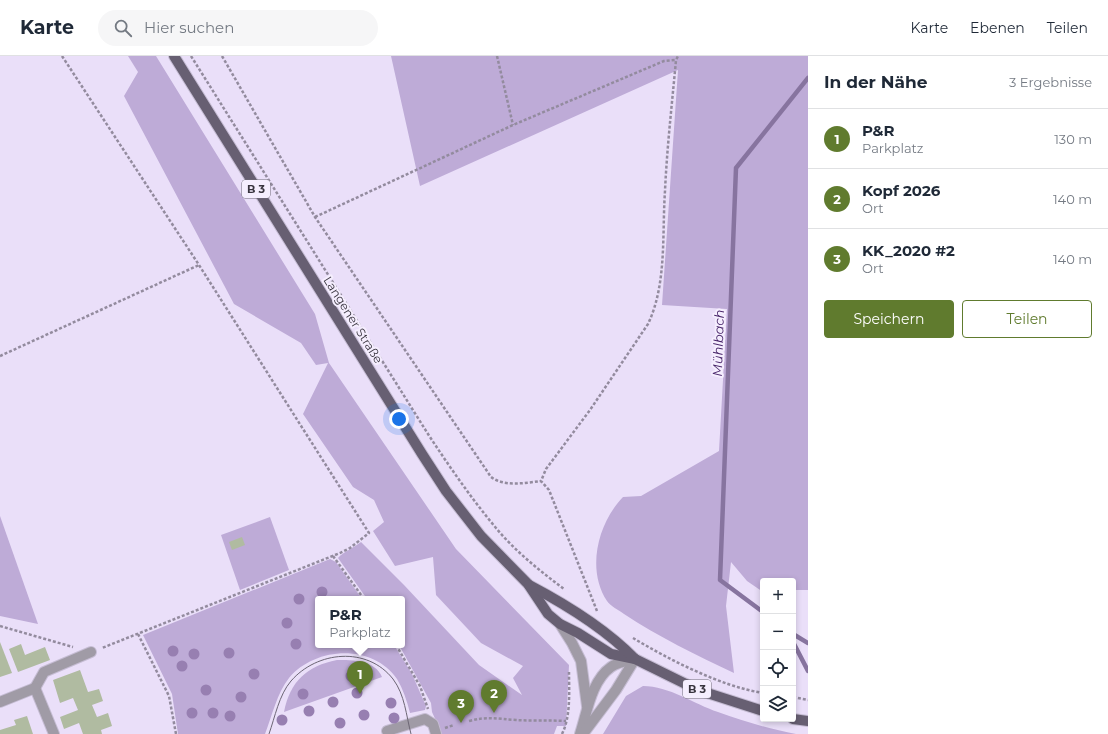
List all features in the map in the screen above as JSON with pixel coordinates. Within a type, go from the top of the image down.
[{"type":"main road","name":"Langener Straße","points":[[174,56],[430,466],[481,536],[528,584],[548,614],[560,624],[578,633],[611,654],[635,659]]},
{"type":"main road","name":"Langener Straße","points":[[528,584],[564,604],[604,632],[618,642],[635,659]]},
{"type":"main road","name":"B 3","points":[[635,659],[698,690],[760,711]]},
{"type":"main road","points":[[796,719],[808,721]]},
{"type":"street","points":[[560,624],[572,642],[581,661],[587,710]]},
{"type":"street","points":[[0,702],[35,688],[44,672],[91,652]]},
{"type":"street","points":[[582,734],[587,710],[603,674],[611,666],[620,662],[635,659]]},
{"type":"street","points":[[582,734],[616,690],[635,659]]},
{"type":"street","points":[[35,688],[54,734]]},
{"type":"street","points":[[387,731],[425,719],[435,729]]},
{"type":"path","points":[[0,626],[91,652],[333,556],[350,548],[369,534],[199,265],[62,56]]},
{"type":"path","points":[[191,56],[423,428],[464,487],[497,529],[543,573],[568,592]]},
{"type":"path","points":[[222,56],[315,217],[491,477],[497,481],[521,484],[541,481]]},
{"type":"path","points":[[496,56],[513,125]]},
{"type":"path","points":[[541,481],[546,469],[590,410],[648,324],[653,313],[661,267],[666,169],[676,60],[678,56]]},
{"type":"path","points":[[315,217],[513,125],[664,62],[676,60]]},
{"type":"path","points":[[0,356],[199,265]]},
{"type":"path","points":[[541,481],[549,490],[599,617],[592,612]]},
{"type":"path","points":[[333,556],[362,596]]},
{"type":"path","points":[[138,634],[169,696],[176,734]]},
{"type":"path","points":[[629,636],[664,656],[744,689],[760,692]]},
{"type":"path","points":[[398,648],[420,686],[435,729]]},
{"type":"path","points":[[562,734],[566,721],[569,694],[569,665],[581,661]]},
{"type":"path","points":[[796,698],[808,700]]},
{"type":"path","points":[[469,721],[489,717],[515,720],[534,719],[566,721]]},
{"type":"shaded area","points":[[128,56],[156,56],[315,314],[329,363],[456,549],[569,665],[566,726],[557,726],[554,734],[442,734],[432,712],[431,703],[401,648],[405,648],[405,596],[365,596],[338,558],[340,556],[361,542],[404,585],[479,665],[522,695],[513,678],[523,666],[481,643],[436,595],[433,557],[395,566],[373,531],[384,522],[374,500],[353,487],[303,414],[328,363],[316,365],[301,343],[234,304],[124,96],[138,72]]},
{"type":"shaded area","points":[[391,56],[808,56],[808,590],[796,590],[796,578],[760,578],[760,590],[747,581],[731,562],[726,606],[734,673],[664,638],[612,606],[607,601],[597,575],[596,561],[601,533],[614,508],[623,497],[641,496],[719,451],[727,309],[662,305],[678,70],[420,186]]},
{"type":"shaded area","points":[[0,516],[38,624],[0,616]]},
{"type":"shaded area","points":[[270,517],[289,570],[240,590],[221,535]]},
{"type":"shaded area","points":[[330,559],[336,562],[360,596],[315,596],[315,648],[396,648],[412,674],[426,706],[425,710],[410,713],[405,695],[397,679],[386,667],[373,659],[343,653],[328,655],[313,660],[300,668],[289,678],[278,698],[265,734],[178,734],[172,694],[143,635]]},
{"type":"shaded area","points":[[337,660],[349,660],[369,664],[379,671],[382,677],[284,712],[287,701],[295,684],[302,677],[317,666]]},
{"type":"shaded area","points":[[643,686],[672,692],[709,709],[747,722],[796,734],[603,734],[626,696]]},
{"type":"building","points":[[242,537],[245,545],[232,550],[229,542]]},
{"type":"building","points":[[0,642],[12,673],[0,677]]},
{"type":"building","points":[[21,644],[25,655],[45,647],[50,660],[18,672],[9,649]]},
{"type":"building","points":[[80,670],[88,692],[99,689],[103,701],[92,705],[97,717],[108,713],[112,726],[101,730],[102,734],[83,734],[79,723],[64,729],[60,717],[78,710],[73,698],[60,703],[53,680]]},
{"type":"building","points":[[27,716],[33,734],[0,734],[0,730],[16,725],[14,720]]},
{"type":"waterway","name":"Mühlbach","points":[[760,610],[720,580],[736,168],[808,78]]},
{"type":"waterway","points":[[796,636],[808,643]]},
{"type":"waterway","name":"Mühlbach","points":[[796,648],[808,671]]},
{"type":"tram line","points":[[269,734],[280,699],[291,681],[314,663],[328,658],[342,656],[356,657],[370,661],[382,668],[393,679],[403,698],[411,734]]},
{"type":"place","name":"P&R","points":[[360,694]]},
{"type":"place","name":"Kopf 2026","points":[[494,713]]},
{"type":"place","name":"KK_2020 #2","points":[[461,723]]}]
